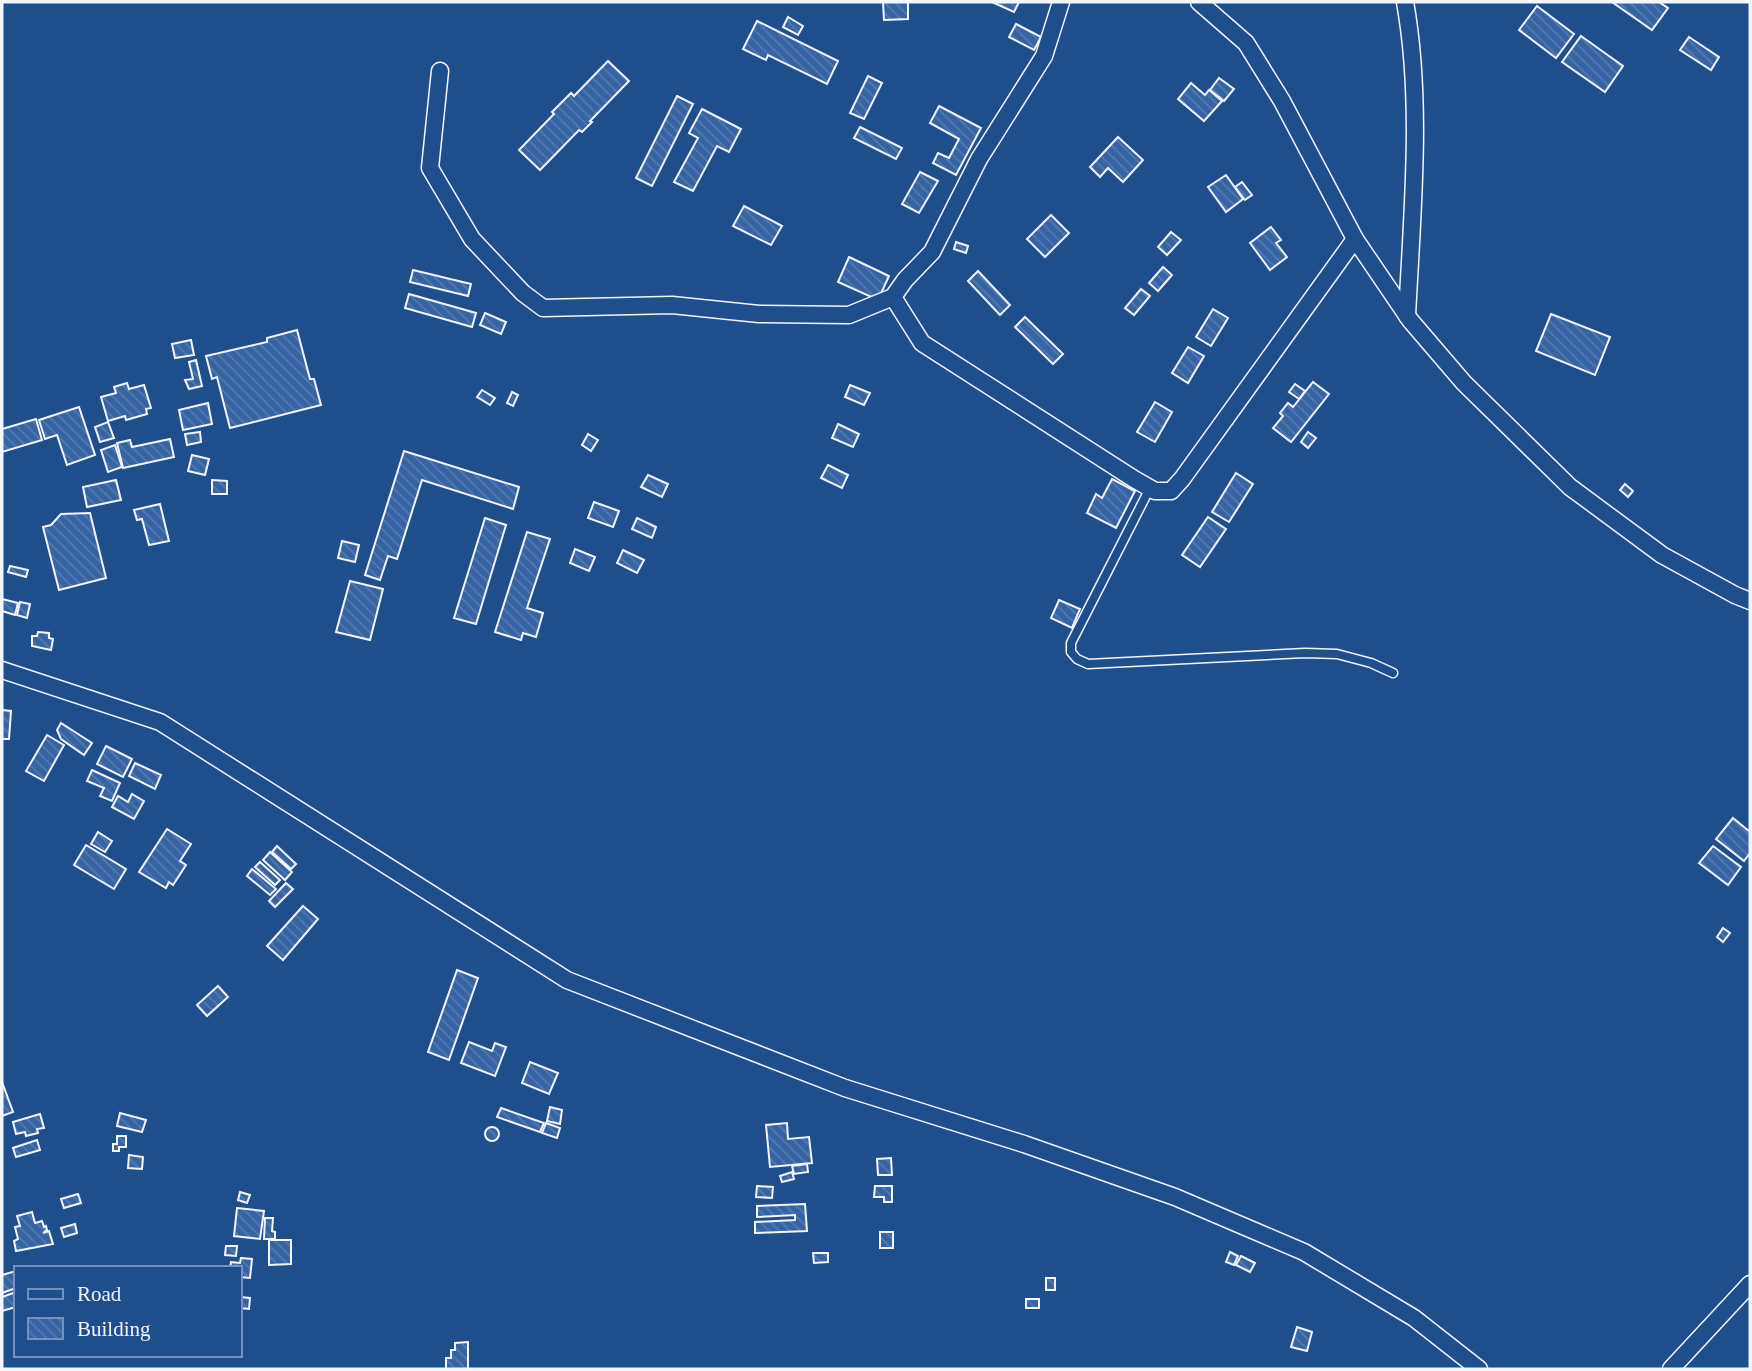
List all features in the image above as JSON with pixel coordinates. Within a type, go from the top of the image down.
[{"type":"street","points":[[440,71],[430,168],[472,239],[523,293],[543,308],[672,305],[759,314],[849,315],[893,297],[932,252],[979,159],[1044,56],[1061,2]]},
{"type":"street","points":[[1199,2],[1246,43],[1282,102],[1355,239],[1407,316],[1464,383],[1570,487],[1662,555],[1750,601]]},
{"type":"street","points":[[1405,2],[1410,26],[1414,125],[1407,316]]},
{"type":"street","points":[[893,297],[922,343],[1155,491],[1171,491],[1355,239]]},
{"type":"street","points":[[2,670],[160,722],[567,980],[845,1088],[1024,1144],[1175,1197],[1304,1252],[1414,1318],[1479,1369]]},
{"type":"street","points":[[1671,1369],[1750,1284]]},
{"type":"lane","points":[[1150,488],[1072,643],[1072,652],[1077,659],[1088,664],[1271,653],[1337,654],[1371,663],[1393,673]]},
{"type":"building","points":[[883,2],[908,2],[908,19],[884,20]]},
{"type":"building","points":[[992,2],[1019,2],[1014,12]]},
{"type":"building","points":[[1612,2],[1659,2],[1668,8],[1652,30]]},
{"type":"building","points":[[1537,6],[1574,34],[1556,58],[1519,30]]},
{"type":"building","points":[[788,17],[803,26],[798,35],[783,27]]},
{"type":"building","points":[[757,21],[838,61],[827,84],[768,55],[766,60],[743,49]]},
{"type":"building","points":[[1016,24],[1041,37],[1034,50],[1009,37]]},
{"type":"building","points":[[1581,36],[1623,66],[1605,92],[1562,62]]},
{"type":"building","points":[[1689,37],[1719,57],[1711,70],[1680,50]]},
{"type":"building","points":[[608,61],[629,81],[582,132],[579,130],[540,170],[519,150],[571,93],[574,96]]},
{"type":"building","points":[[868,76],[882,83],[864,119],[850,113]]},
{"type":"building","points":[[1219,78],[1234,89],[1224,101],[1210,90]]},
{"type":"building","points":[[1191,83],[1205,95],[1209,90],[1222,101],[1204,121],[1178,99]]},
{"type":"building","points":[[677,96],[693,104],[652,186],[636,178]]},
{"type":"building","points":[[939,106],[981,128],[956,175],[933,163],[938,153],[949,158],[959,139],[930,123]]},
{"type":"building","points":[[702,109],[741,129],[729,152],[717,146],[693,191],[674,182],[698,138],[689,133]]},
{"type":"building","points":[[860,127],[902,148],[896,159],[854,138]]},
{"type":"building","points":[[1118,137],[1143,160],[1123,182],[1108,168],[1100,177],[1090,167]]},
{"type":"building","points":[[920,172],[938,181],[919,213],[902,204]]},
{"type":"building","points":[[1226,175],[1243,199],[1226,212],[1208,187]]},
{"type":"building","points":[[1242,182],[1252,195],[1245,200],[1235,187]]},
{"type":"building","points":[[744,206],[782,226],[771,245],[733,226]]},
{"type":"building","points":[[1051,215],[1069,233],[1045,257],[1027,239]]},
{"type":"building","points":[[1271,227],[1281,240],[1276,243],[1287,257],[1270,270],[1250,243]]},
{"type":"building","points":[[1171,232],[1181,240],[1167,255],[1158,247]]},
{"type":"building","points":[[956,242],[968,246],[966,253],[954,249]]},
{"type":"building","points":[[849,257],[889,276],[878,300],[838,282]]},
{"type":"building","points":[[1163,267],[1172,275],[1158,291],[1149,283]]},
{"type":"building","points":[[413,270],[471,284],[468,296],[410,282]]},
{"type":"building","points":[[978,271],[1010,305],[1000,315],[968,281]]},
{"type":"building","points":[[1141,289],[1150,296],[1134,315],[1125,308]]},
{"type":"building","points":[[409,294],[476,313],[472,327],[405,308]]},
{"type":"building","points":[[1213,309],[1228,318],[1211,346],[1196,337]]},
{"type":"building","points":[[485,313],[506,322],[501,334],[480,325]]},
{"type":"building","points":[[1551,314],[1610,337],[1595,375],[1536,351]]},
{"type":"building","points":[[1025,317],[1063,354],[1053,364],[1015,327]]},
{"type":"building","points":[[297,330],[310,379],[314,379],[321,405],[230,428],[217,377],[212,379],[206,356],[267,342],[267,338]]},
{"type":"building","points":[[191,340],[194,355],[175,358],[172,344]]},
{"type":"building","points":[[1188,347],[1204,356],[1188,383],[1172,373]]},
{"type":"building","points":[[196,360],[202,386],[189,389],[185,380],[193,379],[189,362]]},
{"type":"building","points":[[1313,382],[1329,394],[1291,442],[1273,428],[1283,416],[1280,413],[1288,403],[1293,407]]},
{"type":"building","points":[[127,383],[129,389],[144,385],[151,408],[146,409],[147,414],[126,420],[125,416],[108,421],[101,397],[116,393],[114,387]]},
{"type":"building","points":[[1295,384],[1305,391],[1299,399],[1289,392]]},
{"type":"building","points":[[850,385],[870,393],[864,405],[845,397]]},
{"type":"building","points":[[482,390],[495,398],[490,405],[477,397]]},
{"type":"building","points":[[512,392],[518,395],[513,406],[507,403]]},
{"type":"building","points":[[1155,402],[1172,412],[1155,442],[1137,432]]},
{"type":"building","points":[[208,403],[212,424],[183,430],[179,410]]},
{"type":"building","points":[[79,407],[95,455],[67,465],[57,435],[45,439],[39,420]]},
{"type":"building","points":[[36,419],[42,440],[2,452],[2,429]]},
{"type":"building","points":[[108,422],[114,438],[100,442],[95,427]]},
{"type":"building","points":[[838,424],[859,434],[853,447],[832,438]]},
{"type":"building","points":[[200,432],[201,442],[187,445],[185,434]]},
{"type":"building","points":[[1308,432],[1316,438],[1308,448],[1301,442]]},
{"type":"building","points":[[588,434],[598,440],[591,451],[582,445]]},
{"type":"building","points":[[170,439],[174,457],[123,468],[117,443],[130,440],[132,447]]},
{"type":"building","points":[[115,445],[122,467],[108,472],[101,450]]},
{"type":"building","points":[[404,451],[519,487],[513,509],[422,480],[397,559],[388,556],[380,580],[365,575]]},
{"type":"building","points":[[192,455],[209,459],[205,475],[188,471]]},
{"type":"building","points":[[828,465],[848,475],[842,488],[821,478]]},
{"type":"building","points":[[1236,473],[1253,484],[1229,522],[1212,512]]},
{"type":"building","points":[[648,475],[668,484],[662,497],[641,487]]},
{"type":"building","points":[[1112,479],[1135,491],[1116,528],[1087,513],[1096,494],[1102,498]]},
{"type":"building","points":[[116,480],[121,500],[87,507],[83,487]]},
{"type":"building","points":[[212,480],[227,481],[227,494],[212,494]]},
{"type":"building","points":[[1625,484],[1633,491],[1628,497],[1620,490]]},
{"type":"building","points":[[594,502],[619,511],[613,527],[588,518]]},
{"type":"building","points":[[160,504],[169,541],[149,545],[142,519],[137,520],[134,510]]},
{"type":"building","points":[[90,513],[106,578],[59,590],[43,527],[51,525],[61,514]]},
{"type":"building","points":[[1208,517],[1226,529],[1200,567],[1182,555]]},
{"type":"building","points":[[485,518],[506,525],[476,624],[454,618]]},
{"type":"building","points":[[637,518],[656,527],[652,538],[632,529]]},
{"type":"building","points":[[527,532],[550,539],[527,608],[543,613],[536,637],[523,633],[521,640],[495,632]]},
{"type":"building","points":[[342,541],[359,545],[355,562],[338,558]]},
{"type":"building","points":[[575,549],[595,557],[589,571],[570,563]]},
{"type":"building","points":[[623,550],[644,560],[637,573],[617,563]]},
{"type":"building","points":[[10,566],[28,570],[26,577],[8,572]]},
{"type":"building","points":[[350,581],[383,589],[370,640],[336,632]]},
{"type":"building","points":[[2,599],[18,603],[15,615],[2,611]]},
{"type":"building","points":[[1059,600],[1080,609],[1072,628],[1051,618]]},
{"type":"building","points":[[20,602],[30,604],[27,618],[17,615]]},
{"type":"building","points":[[38,632],[49,633],[49,638],[53,639],[51,650],[32,646],[32,636],[37,636]]},
{"type":"building","points":[[2,710],[11,711],[9,739],[2,739]]},
{"type":"building","points":[[61,723],[92,743],[84,755],[61,739],[57,730]]},
{"type":"building","points":[[47,735],[64,745],[44,781],[26,771]]},
{"type":"building","points":[[106,746],[132,759],[123,777],[97,764]]},
{"type":"building","points":[[135,763],[161,775],[155,789],[129,776]]},
{"type":"building","points":[[92,770],[120,783],[112,801],[100,796],[104,788],[87,781]]},
{"type":"building","points":[[132,794],[144,801],[134,819],[112,807],[118,796],[128,802]]},
{"type":"building","points":[[1733,818],[1750,832],[1750,853],[1744,861],[1716,839]]},
{"type":"building","points":[[167,829],[191,844],[180,861],[186,865],[173,885],[169,882],[166,888],[139,872]]},
{"type":"building","points":[[98,832],[112,841],[105,852],[91,844]]},
{"type":"building","points":[[86,845],[126,869],[114,889],[74,865]]},
{"type":"building","points":[[277,846],[296,864],[291,869],[272,852]]},
{"type":"building","points":[[1713,846],[1741,867],[1728,885],[1699,863]]},
{"type":"building","points":[[270,852],[292,872],[285,880],[263,860]]},
{"type":"building","points":[[260,862],[280,880],[275,885],[255,867]]},
{"type":"building","points":[[252,869],[276,889],[270,895],[247,876]]},
{"type":"building","points":[[286,883],[293,889],[275,907],[269,901]]},
{"type":"building","points":[[303,906],[318,919],[283,960],[267,946]]},
{"type":"building","points":[[1723,928],[1730,933],[1723,942],[1717,937]]},
{"type":"building","points":[[457,970],[478,978],[449,1060],[428,1052]]},
{"type":"building","points":[[218,986],[228,997],[207,1016],[197,1005]]},
{"type":"building","points":[[469,1042],[492,1051],[495,1043],[506,1047],[495,1076],[461,1063]]},
{"type":"building","points":[[530,1062],[558,1073],[549,1094],[522,1083]]},
{"type":"building","points":[[2,1082],[13,1112],[2,1116]]},
{"type":"building","points":[[550,1107],[562,1110],[560,1124],[547,1121]]},
{"type":"building","points":[[501,1108],[544,1123],[540,1132],[497,1117]]},
{"type":"building","points":[[120,1113],[146,1120],[142,1132],[117,1126]]},
{"type":"building","points":[[40,1114],[44,1128],[37,1129],[38,1133],[26,1136],[25,1132],[16,1134],[13,1122]]},
{"type":"building","points":[[546,1123],[560,1128],[557,1138],[542,1133]]},
{"type":"building","points":[[787,1123],[788,1139],[809,1137],[812,1163],[770,1167],[766,1125]]},
{"type":"building","points":[[489,1127],[495,1127],[499,1134],[495,1141],[489,1141],[485,1137],[485,1131]]},
{"type":"building","points":[[117,1136],[126,1136],[126,1147],[113,1151],[113,1144],[117,1144]]},
{"type":"building","points":[[37,1140],[40,1150],[16,1157],[13,1148]]},
{"type":"building","points":[[129,1155],[143,1157],[142,1169],[128,1168]]},
{"type":"building","points":[[891,1158],[892,1175],[878,1175],[877,1159]]},
{"type":"building","points":[[807,1164],[808,1172],[794,1174],[792,1166]]},
{"type":"building","points":[[792,1172],[794,1179],[782,1182],[780,1176]]},
{"type":"building","points":[[757,1186],[773,1187],[772,1198],[756,1197]]},
{"type":"building","points":[[875,1186],[892,1186],[892,1202],[884,1202],[884,1197],[874,1197]]},
{"type":"building","points":[[240,1192],[250,1195],[247,1203],[238,1200]]},
{"type":"building","points":[[78,1194],[81,1203],[64,1208],[61,1199]]},
{"type":"building","points":[[805,1204],[807,1231],[755,1233],[755,1222],[795,1220],[795,1215],[757,1217],[757,1206]]},
{"type":"building","points":[[237,1208],[264,1211],[260,1239],[234,1236]]},
{"type":"building","points":[[32,1212],[35,1223],[42,1221],[44,1227],[46,1226],[47,1230],[43,1233],[49,1231],[53,1244],[16,1251],[14,1241],[18,1239],[15,1227],[20,1226],[17,1216]]},
{"type":"building","points":[[265,1218],[273,1218],[272,1231],[275,1232],[275,1239],[264,1239]]},
{"type":"building","points":[[75,1224],[77,1233],[64,1237],[61,1228]]},
{"type":"building","points":[[880,1232],[893,1232],[893,1248],[880,1248]]},
{"type":"building","points":[[269,1240],[291,1240],[291,1264],[269,1265]]},
{"type":"building","points":[[226,1246],[237,1246],[236,1256],[225,1255]]},
{"type":"building","points":[[1230,1252],[1238,1256],[1234,1265],[1226,1262]]},
{"type":"building","points":[[813,1253],[828,1253],[828,1262],[814,1263]]},
{"type":"building","points":[[1241,1256],[1255,1263],[1250,1272],[1236,1265]]},
{"type":"building","points":[[241,1258],[252,1259],[250,1278],[242,1277],[242,1266],[230,1266],[231,1262],[240,1263]]},
{"type":"building","points":[[14,1272],[14,1289],[2,1293],[2,1275]]},
{"type":"building","points":[[1046,1278],[1055,1278],[1055,1290],[1046,1290]]},
{"type":"building","points":[[14,1293],[14,1308],[2,1311],[2,1297]]},
{"type":"building","points":[[242,1297],[250,1298],[249,1309],[242,1308]]},
{"type":"building","points":[[1026,1299],[1039,1299],[1039,1308],[1026,1308]]},
{"type":"building","points":[[1297,1327],[1312,1332],[1307,1351],[1291,1347]]},
{"type":"building","points":[[468,1342],[468,1369],[446,1369],[446,1358],[451,1358],[455,1343]]}]
